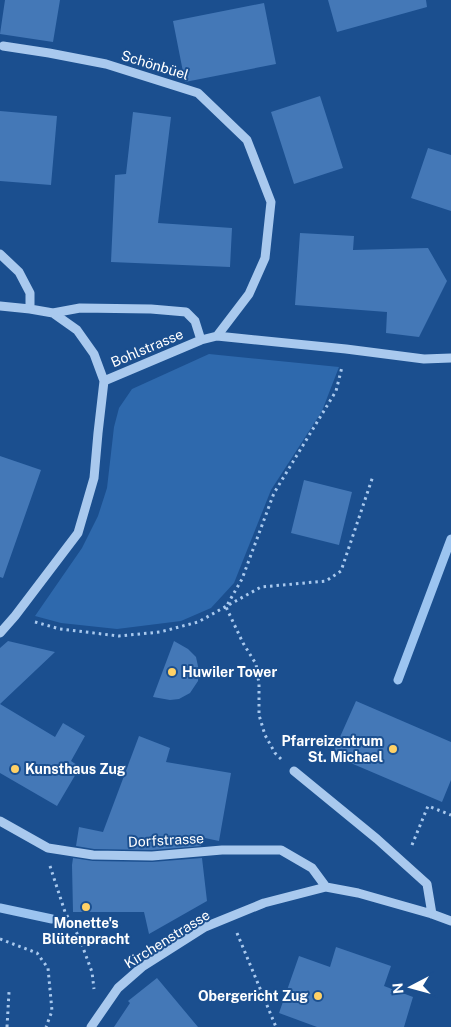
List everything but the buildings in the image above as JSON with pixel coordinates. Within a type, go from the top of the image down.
[{"type":"street","name":"Schönbüel","points":[[2,46],[49,52],[106,64],[198,93],[247,140],[271,202],[265,258],[249,294],[217,336]]},
{"type":"street","points":[[0,254],[19,272],[30,293],[30,309]]},
{"type":"street","points":[[0,306],[53,313],[80,308],[151,309],[186,312],[195,321],[201,340]]},
{"type":"street","points":[[53,313],[77,330],[94,354],[104,380]]},
{"type":"street","name":"Bohlstrasse","points":[[0,633],[78,533],[94,478],[104,380],[201,340],[217,336],[424,359],[451,358]]},
{"type":"street","points":[[294,771],[377,839],[427,884],[432,914]]},
{"type":"street","name":"Dorfstrasse","points":[[0,821],[48,848],[93,856],[152,856],[222,850],[280,850],[312,868],[326,887]]},
{"type":"street","name":"Kirchenstrasse","points":[[91,1027],[118,988],[142,967],[205,927],[264,903],[326,887],[358,893],[451,921]]},
{"type":"path","points":[[226,607],[242,579],[274,493],[336,391],[346,349]]},
{"type":"path","points":[[15,616],[60,629],[119,636],[160,632],[198,622],[261,587],[326,581],[341,571],[373,476]]},
{"type":"path","points":[[226,607],[256,664],[259,684],[259,714],[265,735],[275,753],[294,771]]},
{"type":"path","points":[[411,846],[428,806],[451,815]]},
{"type":"path","points":[[48,848],[48,859],[65,912],[79,937],[92,972],[98,1017]]},
{"type":"path","points":[[230,917],[276,1027]]},
{"type":"path","points":[[0,939],[37,954],[48,968],[52,1011],[46,1027]]},
{"type":"path","points":[[7,1027],[8,992]]},
{"type":"shaded area","points":[[209,354],[339,367],[322,411],[271,490],[234,583],[211,608],[181,621],[117,629],[61,623],[35,616],[82,548],[98,516],[107,488],[114,427],[119,408],[132,389]]},
{"type":"waterway","points":[[398,680],[451,539]]},
{"type":"waterway","points":[[0,908],[52,919]]},
{"type":"place","name":"Huwiler Tower","points":[[172,672]]},
{"type":"place","name":"Pfarreizentrum St. Michael","points":[[393,749]]},
{"type":"place","name":"Kunsthaus Zug","points":[[15,769]]},
{"type":"place","name":"Monette's Blütenpracht","points":[[86,907]]},
{"type":"place","name":"Obergericht Zug","points":[[318,996]]}]
